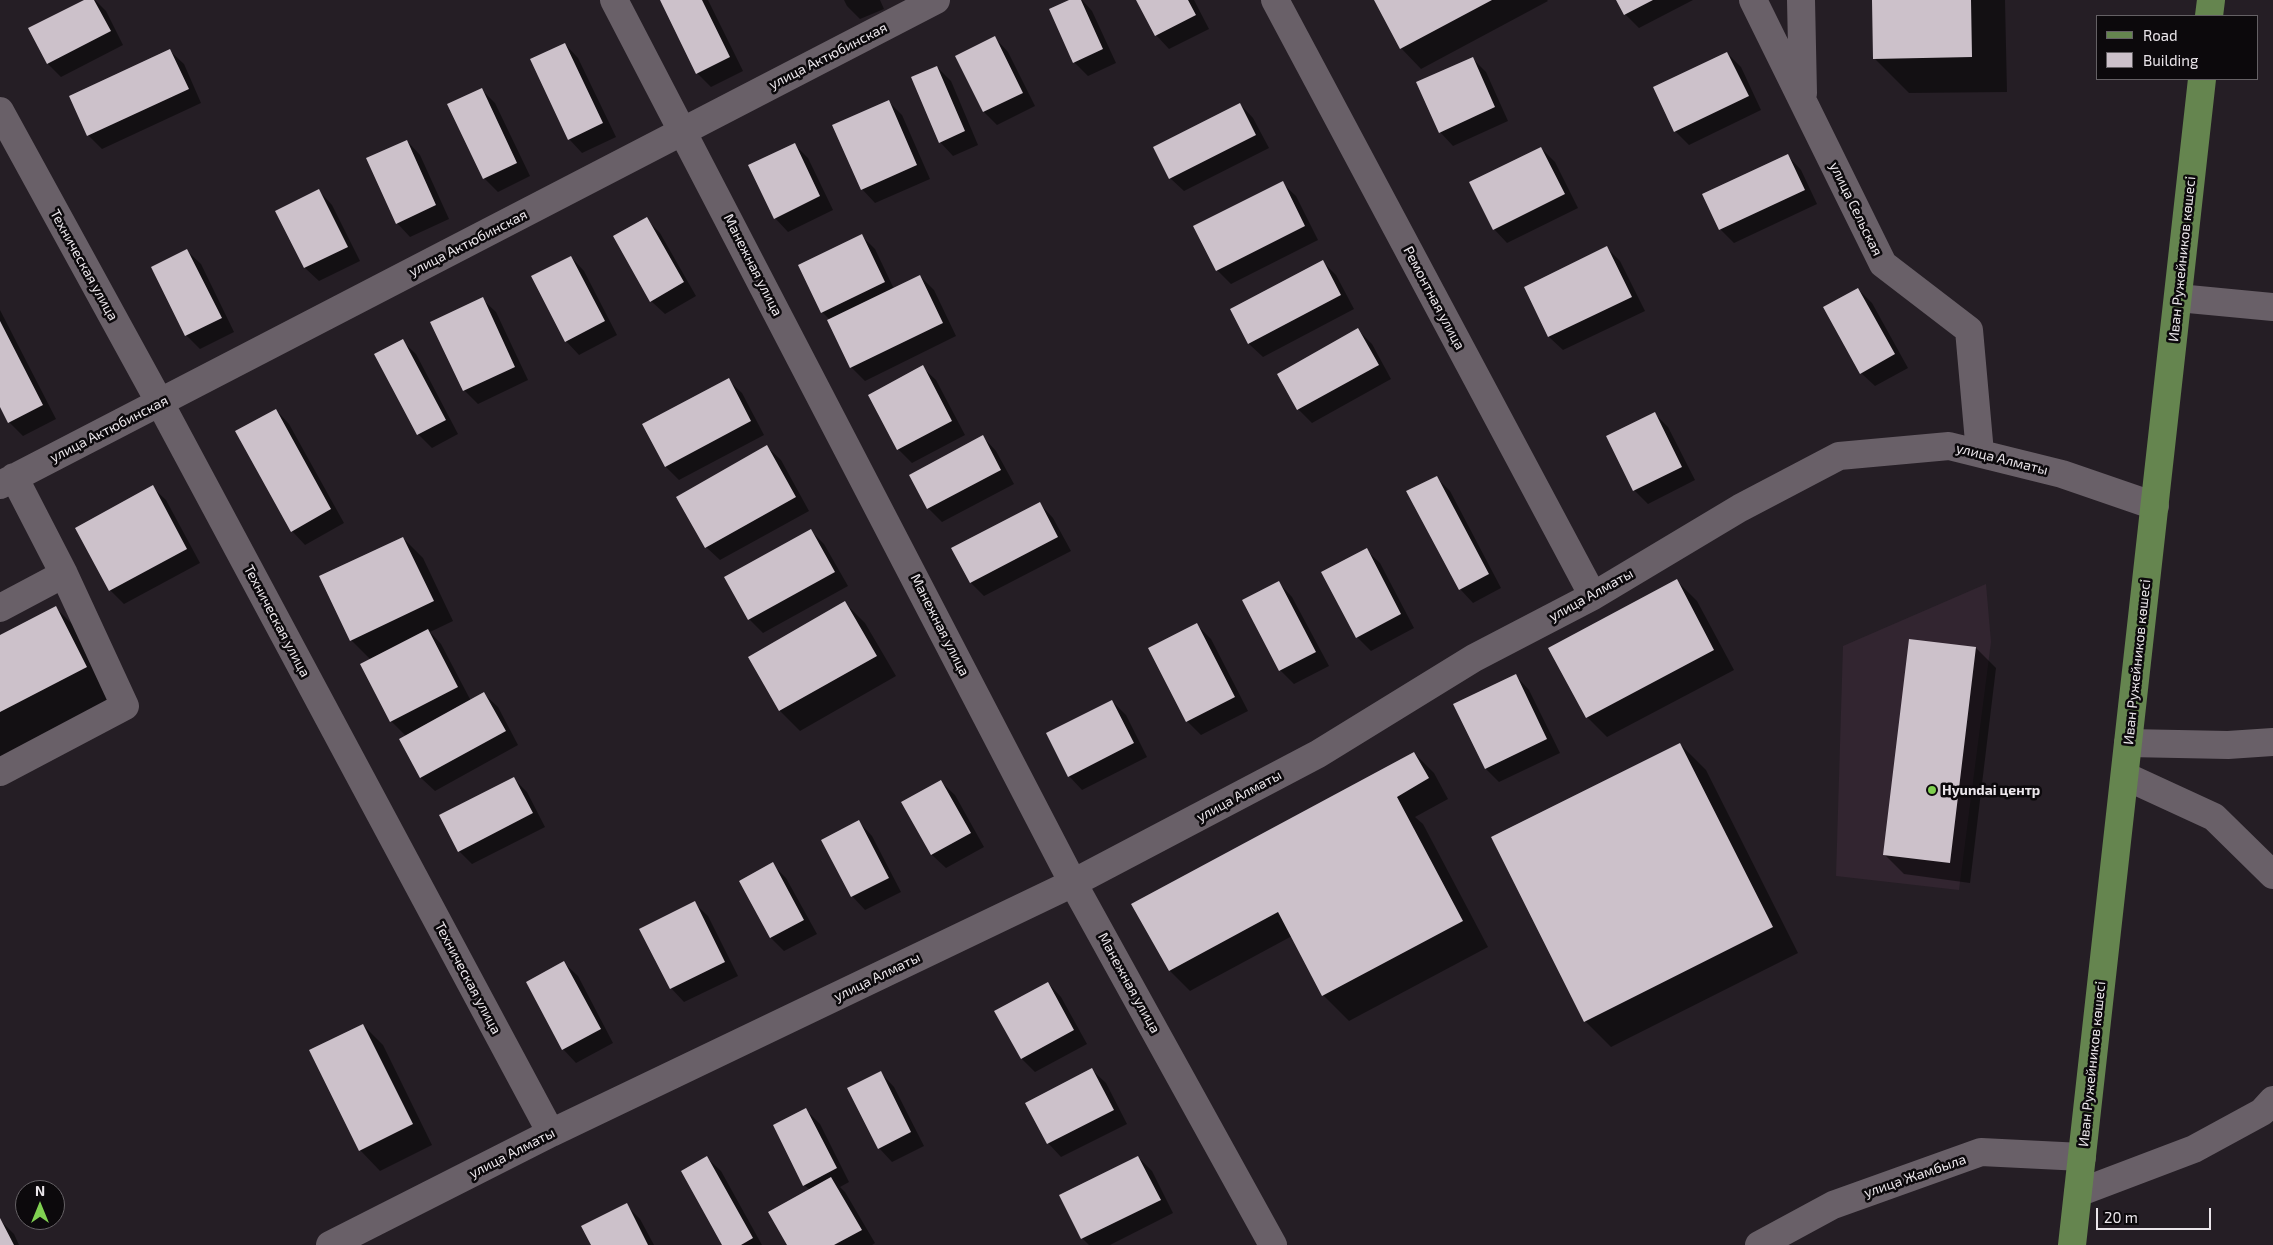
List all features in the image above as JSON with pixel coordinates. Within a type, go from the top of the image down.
[{"type":"main road","points":[[2209,15],[2211,0]]},
{"type":"main road","name":"Иван Ружейников көшесі","points":[[2072,1245],[2202,80]]},
{"type":"street","name":"Манежная улица","points":[[614,0],[1073,883],[1273,1245]]},
{"type":"street","name":"улица Актюбинская","points":[[7,481],[936,0]]},
{"type":"street","name":"Ремонтная улица","points":[[1275,0],[1593,596]]},
{"type":"street","name":"улица Сельская","points":[[1752,0],[1883,264],[1969,330],[1980,453]]},
{"type":"street","points":[[1801,0],[1803,102]]},
{"type":"street","name":"Техническая улица","points":[[0,111],[160,403],[551,1133]]},
{"type":"street","points":[[2178,298],[2273,307]]},
{"type":"street","name":"улица Алматы","points":[[330,1245],[551,1133],[1073,883],[1318,754],[1474,658],[1593,596],[1740,508],[1839,456],[1949,446],[2062,474],[2155,506]]},
{"type":"street","points":[[0,772],[125,706],[64,574],[7,481]]},
{"type":"street","points":[[0,608],[64,574]]},
{"type":"street","points":[[2128,743],[2228,744],[2273,742]]},
{"type":"street","points":[[2125,776],[2214,816],[2273,875]]},
{"type":"street","points":[[2078,1192],[2194,1149],[2262,1112],[2273,1100]]},
{"type":"street","name":"улица Жамбыла","points":[[1759,1245],[1834,1205],[1981,1152],[2082,1157]]},
{"type":"shaded area","points":[[1986,584],[1991,642],[1959,890],[1836,876],[1843,646]]},
{"type":"building","points":[[84,0],[94,0],[111,31],[47,64],[28,28]]},
{"type":"building","points":[[660,0],[702,0],[730,57],[696,74]]},
{"type":"building","points":[[1069,0],[1081,0],[1103,49],[1073,63],[1049,9]]},
{"type":"building","points":[[1136,0],[1188,0],[1196,15],[1155,36]]},
{"type":"building","points":[[1374,0],[1492,0],[1400,49]]},
{"type":"building","points":[[1616,0],[1653,0],[1624,15]]},
{"type":"building","points":[[1872,0],[1971,0],[1972,57],[1873,59]]},
{"type":"building","points":[[995,36],[1023,93],[983,112],[955,56]]},
{"type":"building","points":[[565,43],[603,123],[568,140],[530,59]]},
{"type":"building","points":[[170,49],[189,89],[87,136],[69,96]]},
{"type":"building","points":[[1727,52],[1749,96],[1674,132],[1653,87]]},
{"type":"building","points":[[1473,57],[1495,107],[1439,133],[1416,82]]},
{"type":"building","points":[[937,66],[965,131],[939,143],[911,77]]},
{"type":"building","points":[[482,88],[517,163],[483,179],[447,104]]},
{"type":"building","points":[[889,100],[917,165],[861,190],[832,125]]},
{"type":"building","points":[[1240,103],[1256,135],[1169,179],[1153,147]]},
{"type":"building","points":[[407,140],[436,205],[396,224],[366,158]]},
{"type":"building","points":[[795,143],[820,196],[774,219],[748,165]]},
{"type":"building","points":[[1541,147],[1565,194],[1493,230],[1469,182]]},
{"type":"building","points":[[1788,154],[1805,190],[1719,230],[1702,194]]},
{"type":"building","points":[[1283,181],[1305,226],[1216,271],[1193,226]]},
{"type":"building","points":[[319,189],[348,247],[304,268],[275,211]]},
{"type":"building","points":[[647,217],[684,282],[650,302],[613,236]]},
{"type":"building","points":[[862,234],[885,282],[821,313],[798,265]]},
{"type":"building","points":[[1607,246],[1632,297],[1548,337],[1524,287]]},
{"type":"building","points":[[187,249],[222,318],[185,336],[151,267]]},
{"type":"building","points":[[571,256],[605,321],[565,342],[531,276]]},
{"type":"building","points":[[1323,260],[1341,295],[1248,344],[1230,309]]},
{"type":"building","points":[[920,275],[943,323],[850,368],[827,320]]},
{"type":"building","points":[[1858,288],[1895,354],[1860,374],[1823,307]]},
{"type":"building","points":[[483,297],[515,367],[463,391],[430,322]]},
{"type":"building","points":[[0,321],[43,405],[8,423],[0,407]]},
{"type":"building","points":[[1358,328],[1379,365],[1297,410],[1277,374]]},
{"type":"building","points":[[403,339],[446,420],[417,435],[374,354]]},
{"type":"building","points":[[923,365],[952,421],[897,450],[868,395]]},
{"type":"building","points":[[729,378],[751,421],[665,467],[642,424]]},
{"type":"building","points":[[276,409],[331,509],[291,532],[235,431]]},
{"type":"building","points":[[1655,412],[1682,467],[1633,491],[1606,436]]},
{"type":"building","points":[[983,435],[1001,470],[927,509],[909,475]]},
{"type":"building","points":[[767,445],[796,497],[705,548],[676,497]]},
{"type":"building","points":[[1437,476],[1489,574],[1459,590],[1406,491]]},
{"type":"building","points":[[153,485],[187,549],[109,591],[75,528]]},
{"type":"building","points":[[1040,502],[1058,537],[970,583],[951,548]]},
{"type":"building","points":[[811,529],[835,572],[748,620],[724,577]]},
{"type":"building","points":[[403,537],[434,601],[350,641],[319,576]]},
{"type":"building","points":[[1367,548],[1401,614],[1356,638],[1321,572]]},
{"type":"building","points":[[1677,579],[1714,650],[1586,718],[1548,648]]},
{"type":"building","points":[[1279,581],[1316,652],[1279,671],[1242,600]]},
{"type":"building","points":[[845,601],[877,656],[779,711],[748,657]]},
{"type":"building","points":[[56,606],[87,667],[0,712],[0,635]]},
{"type":"building","points":[[1197,623],[1235,697],[1186,722],[1148,648]]},
{"type":"building","points":[[428,629],[458,687],[390,722],[360,664]]},
{"type":"building","points":[[1909,639],[1976,647],[1950,863],[1883,855]]},
{"type":"building","points":[[1516,674],[1547,739],[1485,769],[1453,704]]},
{"type":"building","points":[[484,692],[506,731],[420,778],[399,739]]},
{"type":"building","points":[[1112,700],[1134,743],[1068,777],[1046,733]]},
{"type":"building","points":[[1680,743],[1773,927],[1584,1022],[1491,837]]},
{"type":"building","points":[[1414,752],[1429,778],[1397,797],[1463,921],[1322,996],[1278,912],[1169,971],[1131,904]]},
{"type":"building","points":[[514,777],[533,813],[458,852],[439,815]]},
{"type":"building","points":[[941,780],[971,833],[931,855],[901,802]]},
{"type":"building","points":[[859,820],[889,878],[851,897],[821,840]]},
{"type":"building","points":[[773,862],[804,920],[770,938],[739,881]]},
{"type":"building","points":[[695,901],[725,962],[670,989],[639,929]]},
{"type":"building","points":[[564,961],[601,1029],[562,1050],[526,982]]},
{"type":"building","points":[[1048,982],[1074,1030],[1021,1059],[994,1011]]},
{"type":"building","points":[[363,1024],[413,1124],[359,1151],[309,1050]]},
{"type":"building","points":[[1092,1068],[1114,1110],[1047,1144],[1025,1103]]},
{"type":"building","points":[[881,1071],[911,1132],[878,1149],[847,1088]]},
{"type":"building","points":[[806,1108],[837,1168],[803,1186],[773,1125]]},
{"type":"building","points":[[707,1156],[753,1238],[741,1245],[722,1245],[681,1171]]},
{"type":"building","points":[[1138,1156],[1161,1200],[1081,1239],[1059,1195]]},
{"type":"building","points":[[831,1177],[862,1230],[834,1245],[787,1245],[768,1212]]},
{"type":"building","points":[[627,1203],[648,1245],[591,1245],[581,1226]]},
{"type":"building","points":[[0,1218],[14,1245],[0,1245]]},
{"type":"place","name":"Hyundai центр","points":[[1932,790]]}]
